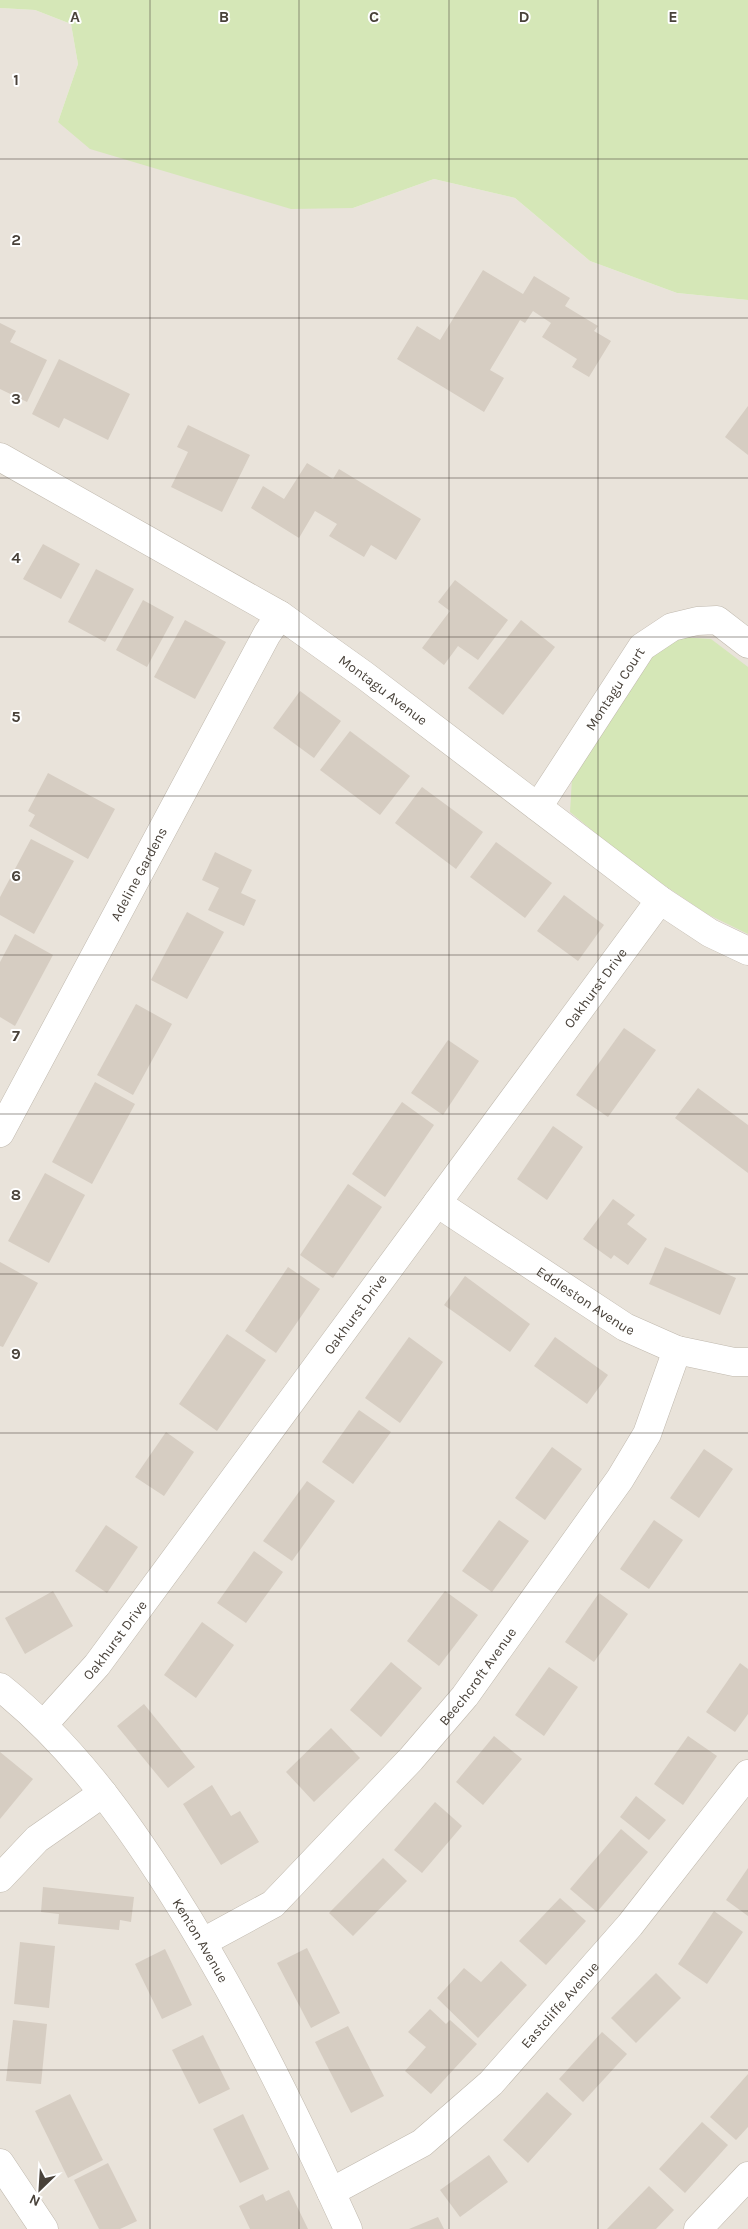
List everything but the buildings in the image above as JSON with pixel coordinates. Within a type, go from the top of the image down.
[{"type":"street","name":"Montagu Avenue","points":[[0,457],[280,616],[364,675],[660,900],[710,933],[748,951]]},
{"type":"street","name":"Adeline Gardens","points":[[0,1133],[262,643],[280,616]]},
{"type":"street","name":"Montagu Court","points":[[538,807],[642,647],[672,627],[698,621],[716,620],[748,644]]},
{"type":"street","name":"Oakhurst Drive","points":[[44,1724],[97,1665],[660,900]]},
{"type":"street","name":"Eddleston Avenue","points":[[437,1203],[625,1327],[677,1350],[734,1362],[748,1362]]},
{"type":"street","name":"Beechcroft Avenue","points":[[203,1942],[273,1904],[411,1759],[465,1696],[624,1471],[647,1434],[677,1350]]},
{"type":"street","name":"Kenton Avenue","points":[[0,1687],[44,1724],[103,1793],[157,1869],[203,1942],[268,2062],[348,2229]]},
{"type":"street","name":"Eastcliffe Avenue","points":[[331,2192],[422,2143],[491,2083],[630,1925],[748,1774]]},
{"type":"street","points":[[0,1878],[37,1839],[103,1793]]},
{"type":"street","points":[[0,2163],[44,2229]]},
{"type":"street","points":[[698,2229],[748,2176]]},
{"type":"shaded area","points":[[0,8],[35,10],[71,24],[78,64],[58,122],[353,208],[434,179],[515,198],[590,261],[677,293],[748,300],[748,2229],[0,2229]]},
{"type":"green space","points":[[0,0],[748,0],[748,300],[677,293],[590,261],[515,198],[434,179],[353,208],[291,209],[90,149],[58,122],[78,64],[71,24],[35,10],[0,8]]},
{"type":"green space","points":[[679,637],[711,639],[748,667],[748,934],[707,914],[633,864],[570,812],[572,779],[656,647]]}]
